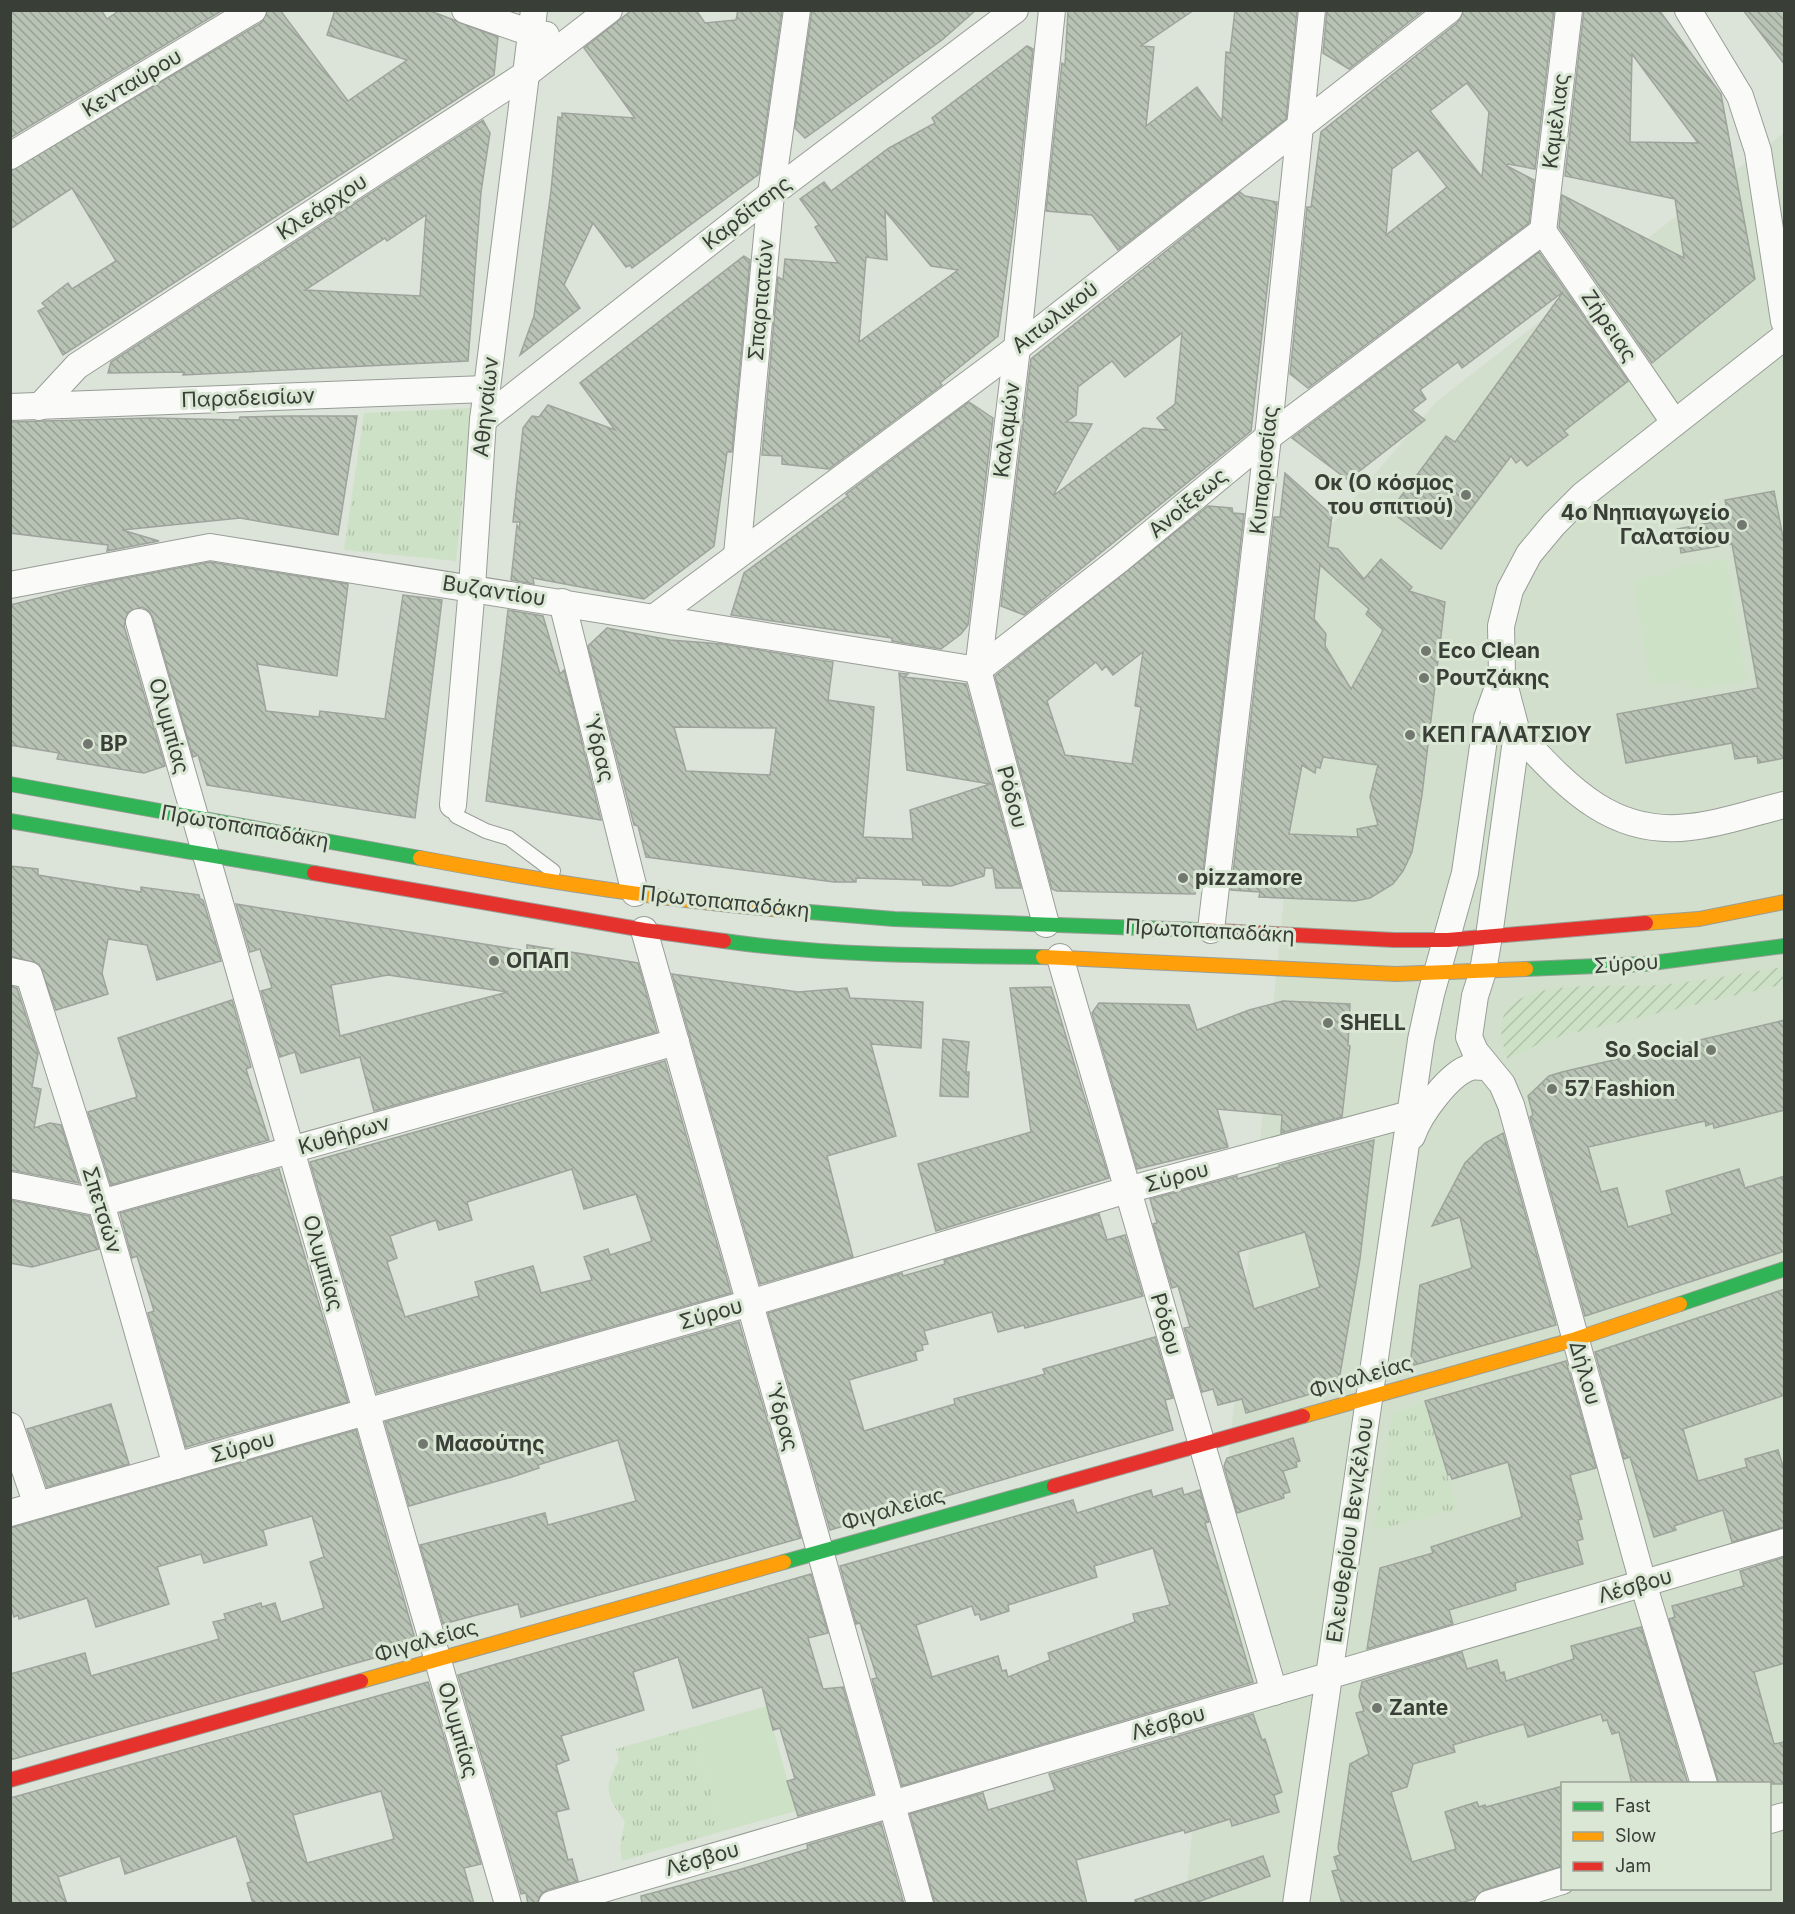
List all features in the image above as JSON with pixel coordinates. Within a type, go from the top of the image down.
[{"type":"main road","name":"Πρωτοπαπαδάκη","points":[[10,784],[196,819],[635,893],[714,904],[894,919],[1211,930],[1394,940],[1448,940],[1699,919],[1785,902]]},
{"type":"main road","name":"Πρωτοπαπαδάκη","points":[[10,821],[644,930],[782,949],[897,956],[1060,957],[1396,974],[1483,971]]},
{"type":"main road","name":"Σύρου","points":[[1483,971],[1644,964],[1785,946]]},
{"type":"main road","name":"Φιγαλείας","points":[[10,1780],[1575,1339],[1785,1269]]},
{"type":"street","name":"Κενταύρου","points":[[10,156],[253,10]]},
{"type":"street","points":[[465,10],[532,22],[573,38]]},
{"type":"street","name":"Κλεάρχου","points":[[39,407],[77,366],[526,74],[609,10]]},
{"type":"street","name":"Σπαρτιατών","points":[[737,555],[771,194],[797,10]]},
{"type":"street","name":"Καρδίτσης","points":[[483,420],[771,194],[1015,10]]},
{"type":"street","name":"Καλαμών","points":[[978,670],[1017,348],[1052,10]]},
{"type":"street","name":"Κυπαρισσίας","points":[[1211,930],[1268,437],[1312,10]]},
{"type":"street","name":"Αιτωλικού","points":[[656,617],[1017,348],[1300,124],[1449,10]]},
{"type":"street","name":"Καμέλιας","points":[[1543,231],[1569,10]]},
{"type":"street","points":[[1688,10],[1740,96],[1758,151],[1785,321]]},
{"type":"street","name":"Αθηναίων","points":[[453,805],[486,389],[532,22]]},
{"type":"street","name":"Ζήρειας","points":[[1543,231],[1674,422]]},
{"type":"street","name":"Ανοίξεως","points":[[978,670],[1120,560],[1268,437],[1543,231]]},
{"type":"street","points":[[1483,971],[1517,733],[1502,676],[1501,626],[1510,590],[1529,554],[1554,524],[1583,495],[1785,337]]},
{"type":"street","name":"Παραδεισίων","points":[[10,407],[486,389]]},
{"type":"street","name":"Βυζαντίου","points":[[10,585],[210,547],[472,587],[978,670]]},
{"type":"street","name":"Ύδρας","points":[[562,602],[635,893]]},
{"type":"street","name":"Ολυμπίας","points":[[139,622],[508,1904]]},
{"type":"street","name":"Ρόδου","points":[[978,670],[1046,924]]},
{"type":"street","points":[[1436,972],[1448,940],[1465,873],[1487,718],[1502,676]]},
{"type":"street","points":[[1517,733],[1557,775],[1596,808],[1631,823],[1658,829],[1691,827],[1785,805]]},
{"type":"street","name":"Ύδρας","points":[[644,930],[920,1904]]},
{"type":"street","name":"Ρόδου","points":[[1060,957],[1274,1692]]},
{"type":"street","name":"Σπετσών","points":[[10,971],[29,975],[101,1203],[176,1466]]},
{"type":"street","name":"Δήλου","points":[[1483,971],[1475,996],[1469,1037],[1474,1051],[1485,1067],[1502,1084],[1543,1187],[1575,1339],[1643,1583],[1703,1782]]},
{"type":"street","name":"Ελευθερίου Βενιζέλου","points":[[1296,1904],[1421,1040],[1436,972]]},
{"type":"street","name":"Κυθήρων","points":[[10,1185],[101,1203],[676,1042]]},
{"type":"street","name":"Ελευθερίου Βενιζέλου","points":[[1404,1157],[1414,1130],[1443,1087],[1456,1074],[1472,1066],[1485,1067]]},
{"type":"street","name":"Σύρου","points":[[10,1513],[750,1303],[1127,1190],[1410,1114]]},
{"type":"street","points":[[10,1426],[37,1505]]},
{"type":"street","name":"Λέσβου","points":[[552,1904],[1785,1542]]},
{"type":"street","points":[[1488,1904],[1561,1882]]},
{"type":"lane","points":[[453,805],[456,816],[486,831],[509,838],[566,881]]},
{"type":"shaded area","points":[[1784,133],[1784,1903],[1185,1904],[1319,540],[1437,401]]},
{"type":"green space","points":[[472,408],[456,561],[344,550],[364,413]]},
{"type":"green space","points":[[1726,559],[1746,681],[1690,690],[1688,680],[1651,686],[1633,579],[1671,573],[1670,568]]},
{"type":"green space","points":[[1784,967],[1784,984],[1564,1035],[1536,1045],[1508,1060],[1505,1052],[1501,1027],[1506,1012],[1518,1000],[1532,994],[1567,987],[1674,984]]},
{"type":"green space","points":[[1426,1403],[1457,1509],[1373,1531],[1392,1413]]},
{"type":"green space","points":[[767,1706],[796,1811],[723,1831],[693,1727]]},
{"type":"green space","points":[[693,1727],[723,1831],[622,1861],[620,1847],[625,1822],[609,1792],[610,1779],[619,1760],[616,1749]]},
{"type":"building","points":[[10,10],[101,10],[107,19],[120,10],[223,10],[10,138]]},
{"type":"building","points":[[268,10],[280,10],[348,101],[407,60],[327,35],[335,10],[428,10],[498,37],[494,75],[63,355],[38,311],[46,307],[42,303],[68,283],[72,289],[116,261],[72,188],[10,229],[10,171],[261,23]]},
{"type":"building","points":[[632,10],[696,10],[705,23],[736,20],[738,10],[782,10],[759,174],[632,268],[630,265],[626,267],[593,223],[564,285],[580,308],[520,355],[534,316],[551,191],[558,117],[562,118],[562,113],[635,118],[584,48]]},
{"type":"building","points":[[812,10],[976,10],[942,40],[805,138],[795,128]]},
{"type":"building","points":[[1068,10],[1194,10],[1141,46],[1154,47],[1146,126],[1197,87],[1222,121],[1226,52],[1230,53],[1235,10],[1297,10],[1286,119],[1118,250],[1092,215],[1046,211],[1062,63],[1065,65]]},
{"type":"building","points":[[1327,10],[1424,10],[1349,69],[1323,53]]},
{"type":"building","points":[[1464,10],[1554,10],[1535,169],[1508,164],[1507,166],[1534,180],[1529,223],[1308,388],[1290,374],[1307,207],[1311,207],[1321,132],[1458,22]],"holes":[[[1467,83],[1489,112],[1482,177],[1430,111]],[[1418,150],[1447,187],[1386,235],[1392,169]]]},
{"type":"building","points":[[1584,10],[1659,10],[1721,94],[1755,279],[1652,363],[1559,227],[1562,195],[1684,258],[1675,199],[1565,176]],"holes":[[[1632,54],[1698,143],[1630,142]]]},
{"type":"building","points":[[1743,10],[1785,10],[1785,65]]},
{"type":"building","points":[[1027,46],[1033,49],[1016,208],[998,336],[940,383],[942,385],[829,469],[782,464],[782,456],[762,455],[778,277],[783,280],[785,259],[838,263],[815,227],[819,225],[800,199],[824,182],[831,191],[889,148],[935,123],[932,118]],"holes":[[[885,211],[931,266],[958,270],[859,342],[866,257],[887,260]]]},
{"type":"building","points":[[483,120],[490,133],[481,192],[468,361],[183,375],[184,372],[108,373],[111,362]],"holes":[[[426,215],[420,296],[305,290],[385,238],[387,241]]]},
{"type":"building","points":[[1240,192],[1245,196],[1277,202],[1251,431],[1024,615],[1001,606],[1031,359]],"holes":[[[1182,333],[1175,404],[1157,418],[1167,430],[1143,428],[1053,496],[1092,424],[1066,422],[1076,415],[1078,387],[1112,361],[1125,377]]]},
{"type":"building","points":[[1539,252],[1628,381],[1564,431],[1568,435],[1527,466],[1521,459],[1516,463],[1511,456],[1441,549],[1390,511],[1446,436],[1455,442],[1563,292],[1462,368],[1458,362],[1420,390],[1426,399],[1412,410],[1425,420],[1348,480],[1292,438]]},
{"type":"building","points":[[744,256],[750,260],[732,452],[727,452],[714,546],[644,599],[533,578],[534,584],[511,580],[517,525],[519,529],[520,522],[513,522],[523,428],[532,416],[539,417],[548,405],[615,430],[580,383]]},
{"type":"building","points":[[969,402],[993,418],[968,625],[961,634],[941,649],[892,641],[892,638],[731,615],[744,573]]},
{"type":"building","points":[[357,416],[338,535],[240,518],[122,530],[159,541],[107,551],[108,545],[10,533],[10,422],[151,418],[239,420],[240,417]]},
{"type":"building","points":[[1285,473],[1332,515],[1328,547],[1338,549],[1364,579],[1381,559],[1412,587],[1409,591],[1445,602],[1422,795],[1412,852],[1403,871],[1393,884],[1370,898],[1355,901],[1259,897],[1260,892],[1231,890],[1274,517],[1280,517]],"holes":[[[1320,565],[1369,609],[1366,614],[1383,630],[1351,689],[1325,646],[1326,634],[1314,619]],[[1323,757],[1378,765],[1370,797],[1378,825],[1357,829],[1358,837],[1289,834],[1302,765],[1315,773],[1316,767],[1320,768]]]},
{"type":"building","points":[[1774,491],[1785,548],[1785,758],[1758,763],[1757,756],[1735,759],[1732,743],[1626,763],[1617,714],[1758,688],[1732,544],[1681,553],[1677,529],[1729,519],[1725,500]]},
{"type":"building","points":[[1208,506],[1232,508],[1233,513],[1244,514],[1201,889],[1196,889],[1195,894],[1057,891],[1052,889],[995,676]],"holes":[[[1143,652],[1135,706],[1141,707],[1132,764],[1065,755],[1047,701],[1096,662],[1102,670],[1106,666],[1113,675]]]},
{"type":"building","points":[[210,562],[348,584],[337,676],[257,664],[266,711],[319,717],[320,711],[385,719],[403,595],[442,600],[415,818],[207,785],[198,755],[193,757],[153,618],[149,611],[142,607],[128,612],[124,626],[165,766],[144,773],[57,759],[59,753],[10,745],[10,605],[99,583]]},
{"type":"building","points":[[508,610],[543,616],[560,674],[564,670],[601,820],[486,801]]},
{"type":"building","points":[[607,628],[670,640],[722,644],[833,662],[828,700],[874,707],[863,837],[913,839],[910,810],[990,784],[907,770],[899,673],[908,674],[904,677],[966,684],[1021,888],[996,888],[993,868],[985,868],[984,876],[951,886],[923,885],[922,880],[856,878],[856,882],[834,882],[646,857],[638,826],[634,825],[588,646]],"holes":[[[674,727],[776,728],[770,775],[686,771]]]},
{"type":"building","points":[[10,866],[38,869],[38,875],[141,892],[141,887],[199,895],[203,900],[221,961],[157,980],[147,945],[108,939],[102,973],[108,994],[56,1010],[39,964],[10,956]]},
{"type":"building","points":[[236,904],[527,951],[527,945],[638,963],[657,1032],[374,1111],[360,1057],[301,1073],[295,1052],[280,1057],[261,991],[272,988],[260,949],[250,952]],"holes":[[[388,975],[508,992],[340,1036],[331,985]]]},
{"type":"building","points":[[672,974],[798,992],[847,988],[850,998],[923,1002],[921,1048],[871,1044],[896,1136],[827,1156],[853,1257],[760,1284]]},
{"type":"building","points":[[10,986],[17,988],[38,1053],[32,1087],[41,1089],[34,1128],[50,1123],[61,1125],[79,1183],[10,1170]]},
{"type":"building","points":[[1051,987],[1109,1178],[936,1231],[918,1164],[1031,1132],[1010,988]]},
{"type":"building","points":[[232,1000],[251,1067],[246,1069],[269,1140],[111,1185],[88,1112],[137,1097],[118,1038]]},
{"type":"building","points":[[1283,1001],[1350,1004],[1348,1045],[1350,1046],[1342,1117],[1281,1133],[1282,1115],[1217,1109],[1228,1147],[1137,1169],[1092,1013],[1099,1003],[1189,1005],[1197,1030],[1249,1010]]},
{"type":"building","points":[[1785,1020],[1785,1110],[1714,1128],[1713,1123],[1706,1126],[1705,1121],[1588,1147],[1601,1192],[1617,1188],[1628,1227],[1672,1214],[1666,1191],[1739,1169],[1745,1188],[1785,1176],[1785,1251],[1585,1316],[1530,1117],[1533,1115],[1528,1096],[1549,1076],[1562,1072]]},
{"type":"building","points":[[943,1039],[969,1042],[966,1072],[969,1072],[968,1097],[940,1096]]},
{"type":"building","points":[[665,1061],[731,1293],[377,1393],[310,1162]],"holes":[[[572,1169],[584,1209],[636,1194],[652,1241],[610,1255],[608,1249],[584,1257],[592,1280],[541,1293],[533,1266],[475,1282],[479,1296],[405,1317],[387,1262],[397,1258],[390,1236],[436,1220],[439,1230],[472,1220],[467,1202]]]},
{"type":"building","points":[[1503,1133],[1556,1325],[1414,1365],[1411,1357],[1420,1285],[1472,1268],[1460,1217],[1432,1226],[1465,1163],[1485,1143]]},
{"type":"building","points":[[1374,1140],[1360,1259],[1338,1386],[1246,1413],[1242,1399],[1218,1405],[1213,1389],[1202,1392],[1184,1328],[1190,1327],[1178,1286],[1172,1288],[1153,1224],[1157,1223],[1150,1199],[1237,1176],[1237,1179],[1279,1167],[1279,1165]],"holes":[[[1305,1232],[1320,1287],[1254,1309],[1238,1252]]]},
{"type":"building","points":[[279,1169],[348,1402],[186,1447],[148,1313],[154,1311],[137,1256],[132,1258],[120,1213]]},
{"type":"building","points":[[10,1200],[89,1216],[99,1249],[32,1267],[10,1263]]},
{"type":"building","points":[[1099,1214],[1107,1240],[1125,1235],[1143,1296],[1025,1328],[1024,1325],[998,1332],[992,1312],[924,1331],[928,1344],[922,1345],[923,1350],[915,1352],[917,1360],[849,1380],[864,1431],[955,1404],[954,1399],[1045,1374],[1043,1369],[1155,1337],[1173,1398],[1165,1400],[1173,1430],[830,1530],[768,1313],[902,1273],[903,1276],[945,1264],[944,1260]]},
{"type":"building","points":[[1785,1289],[1785,1395],[1683,1429],[1698,1481],[1747,1467],[1745,1459],[1778,1450],[1785,1473],[1785,1527],[1732,1542],[1723,1510],[1674,1526],[1676,1530],[1654,1537],[1630,1457],[1624,1459],[1595,1352]]},
{"type":"building","points":[[739,1322],[801,1538],[521,1617],[518,1604],[443,1624],[420,1545],[545,1513],[548,1525],[636,1501],[618,1440],[538,1465],[539,1468],[512,1477],[409,1506],[385,1422]]},
{"type":"building","points":[[1566,1361],[1596,1468],[1570,1475],[1582,1519],[1578,1520],[1583,1539],[1577,1541],[1583,1564],[1515,1583],[1516,1590],[1449,1610],[1453,1624],[1367,1649],[1380,1568],[1433,1553],[1431,1547],[1522,1517],[1508,1462],[1452,1479],[1450,1474],[1448,1475],[1425,1401]]},
{"type":"building","points":[[111,1404],[129,1464],[47,1487],[27,1429]]},
{"type":"building","points":[[356,1430],[417,1646],[10,1760],[10,1674],[85,1653],[91,1676],[219,1639],[213,1622],[226,1619],[224,1614],[261,1603],[262,1607],[275,1603],[281,1622],[324,1608],[310,1562],[324,1557],[312,1516],[263,1530],[267,1545],[204,1563],[201,1554],[157,1567],[169,1604],[96,1627],[87,1598],[19,1619],[18,1615],[14,1617],[10,1604],[10,1528]]},
{"type":"building","points":[[1293,1438],[1300,1461],[1296,1462],[1297,1467],[1283,1471],[1290,1492],[1283,1494],[1284,1498],[1237,1513],[1224,1466],[1227,1458]]},
{"type":"building","points":[[1182,1488],[1184,1495],[1200,1490],[1209,1522],[1205,1523],[1253,1682],[902,1786],[872,1679],[877,1678],[860,1623],[856,1624],[840,1566],[1073,1500],[1077,1513],[1151,1490],[1153,1497]],"holes":[[[1153,1548],[1170,1605],[1133,1614],[1135,1622],[1048,1653],[1050,1660],[1008,1677],[1006,1670],[1002,1671],[998,1656],[932,1677],[916,1625],[972,1606],[975,1615],[979,1614],[981,1620],[1009,1611],[1008,1605],[1097,1577],[1094,1566]]]},
{"type":"building","points":[[1785,1557],[1785,1663],[1754,1672],[1774,1744],[1785,1742],[1785,1784],[1718,1782],[1669,1619],[1675,1617],[1672,1606],[1744,1586],[1740,1571]]},
{"type":"building","points":[[811,1574],[828,1633],[808,1638],[823,1689],[843,1687],[873,1794],[798,1816],[787,1781],[795,1779],[780,1728],[773,1730],[762,1687],[693,1708],[678,1657],[633,1672],[644,1710],[561,1736],[569,1760],[556,1765],[569,1809],[556,1812],[568,1860],[572,1859],[578,1881],[547,1890],[541,1894],[537,1904],[528,1904],[526,1893],[521,1894],[458,1675]]},
{"type":"building","points":[[1641,1627],[1687,1782],[1632,1782],[1619,1732],[1612,1734],[1607,1720],[1603,1721],[1601,1714],[1528,1737],[1524,1724],[1453,1745],[1455,1752],[1413,1764],[1407,1787],[1391,1792],[1412,1862],[1456,1849],[1445,1812],[1477,1802],[1479,1807],[1485,1805],[1486,1807],[1561,1787],[1561,1867],[1484,1890],[1474,1899],[1457,1904],[1342,1904],[1332,1871],[1338,1870],[1334,1857],[1340,1855],[1338,1848],[1350,1764],[1369,1754],[1356,1713],[1364,1711],[1359,1696],[1362,1682],[1462,1652],[1467,1669],[1497,1660],[1500,1673],[1504,1672],[1506,1681],[1574,1659],[1571,1646]]},
{"type":"building","points":[[428,1682],[481,1864],[464,1868],[474,1904],[253,1904],[247,1883],[251,1882],[236,1836],[125,1874],[120,1856],[58,1877],[67,1904],[10,1904],[10,1798]],"holes":[[[381,1791],[394,1839],[307,1863],[293,1815]]]},
{"type":"building","points":[[1253,1714],[1262,1740],[1265,1739],[1282,1792],[1274,1795],[1279,1812],[1232,1826],[1230,1819],[1185,1833],[1184,1830],[1076,1860],[1087,1904],[935,1904],[910,1814],[983,1793],[988,1810],[1055,1790],[1049,1774]]},
{"type":"building","points":[[881,1823],[904,1904],[642,1904],[641,1896],[808,1849],[807,1845]]},
{"type":"building","points":[[1263,1856],[1270,1876],[1192,1904],[1136,1904],[1135,1900]]},
{"type":"traffic: fast","points":[[10,784],[420,858]]},
{"type":"traffic: fast","points":[[10,821],[314,873]]},
{"type":"traffic: fast","points":[[773,909],[894,919],[1198,930]]},
{"type":"traffic: fast","points":[[724,941],[843,952],[1043,957]]},
{"type":"traffic: fast","points":[[1526,969],[1644,964],[1784,946]]},
{"type":"traffic: fast","points":[[1680,1304],[1784,1269]]},
{"type":"traffic: fast","points":[[784,1562],[1054,1486]]},
{"type":"traffic: slow","points":[[420,858],[596,888],[773,909]]},
{"type":"traffic: slow","points":[[1646,923],[1699,919],[1784,902]]},
{"type":"traffic: slow","points":[[1043,957],[1396,974],[1526,969]]},
{"type":"traffic: slow","points":[[1303,1416],[1576,1339],[1680,1304]]},
{"type":"traffic: slow","points":[[361,1681],[784,1562]]},
{"type":"traffic: jam","points":[[314,873],[644,930],[724,941]]},
{"type":"traffic: jam","points":[[1198,930],[1394,940],[1448,940],[1646,923]]},
{"type":"traffic: jam","points":[[1054,1486],[1303,1416]]},
{"type":"traffic: jam","points":[[10,1780],[361,1681]]},
{"type":"place","name":"Οκ (Ο κόσμος του σπιτιού)","points":[[1466,495]]},
{"type":"place","name":"4ο Νηπιαγωγείο Γαλατσίου","points":[[1742,525]]},
{"type":"place","name":"Eco Clean","points":[[1426,651]]},
{"type":"place","name":"Ρουτζάκης","points":[[1424,678]]},
{"type":"place","name":"ΚΕΠ ΓΑΛΑΤΣΙΟΥ","points":[[1410,735]]},
{"type":"place","name":"BP","points":[[88,744]]},
{"type":"place","name":"pizzamore","points":[[1183,878]]},
{"type":"place","name":"ΟΠΑΠ","points":[[494,961]]},
{"type":"place","name":"SHELL","points":[[1328,1023]]},
{"type":"place","name":"So Social","points":[[1711,1050]]},
{"type":"place","name":"57 Fashion","points":[[1552,1089]]},
{"type":"place","name":"Μασούτης","points":[[423,1444]]},
{"type":"place","name":"Zante","points":[[1377,1708]]}]
